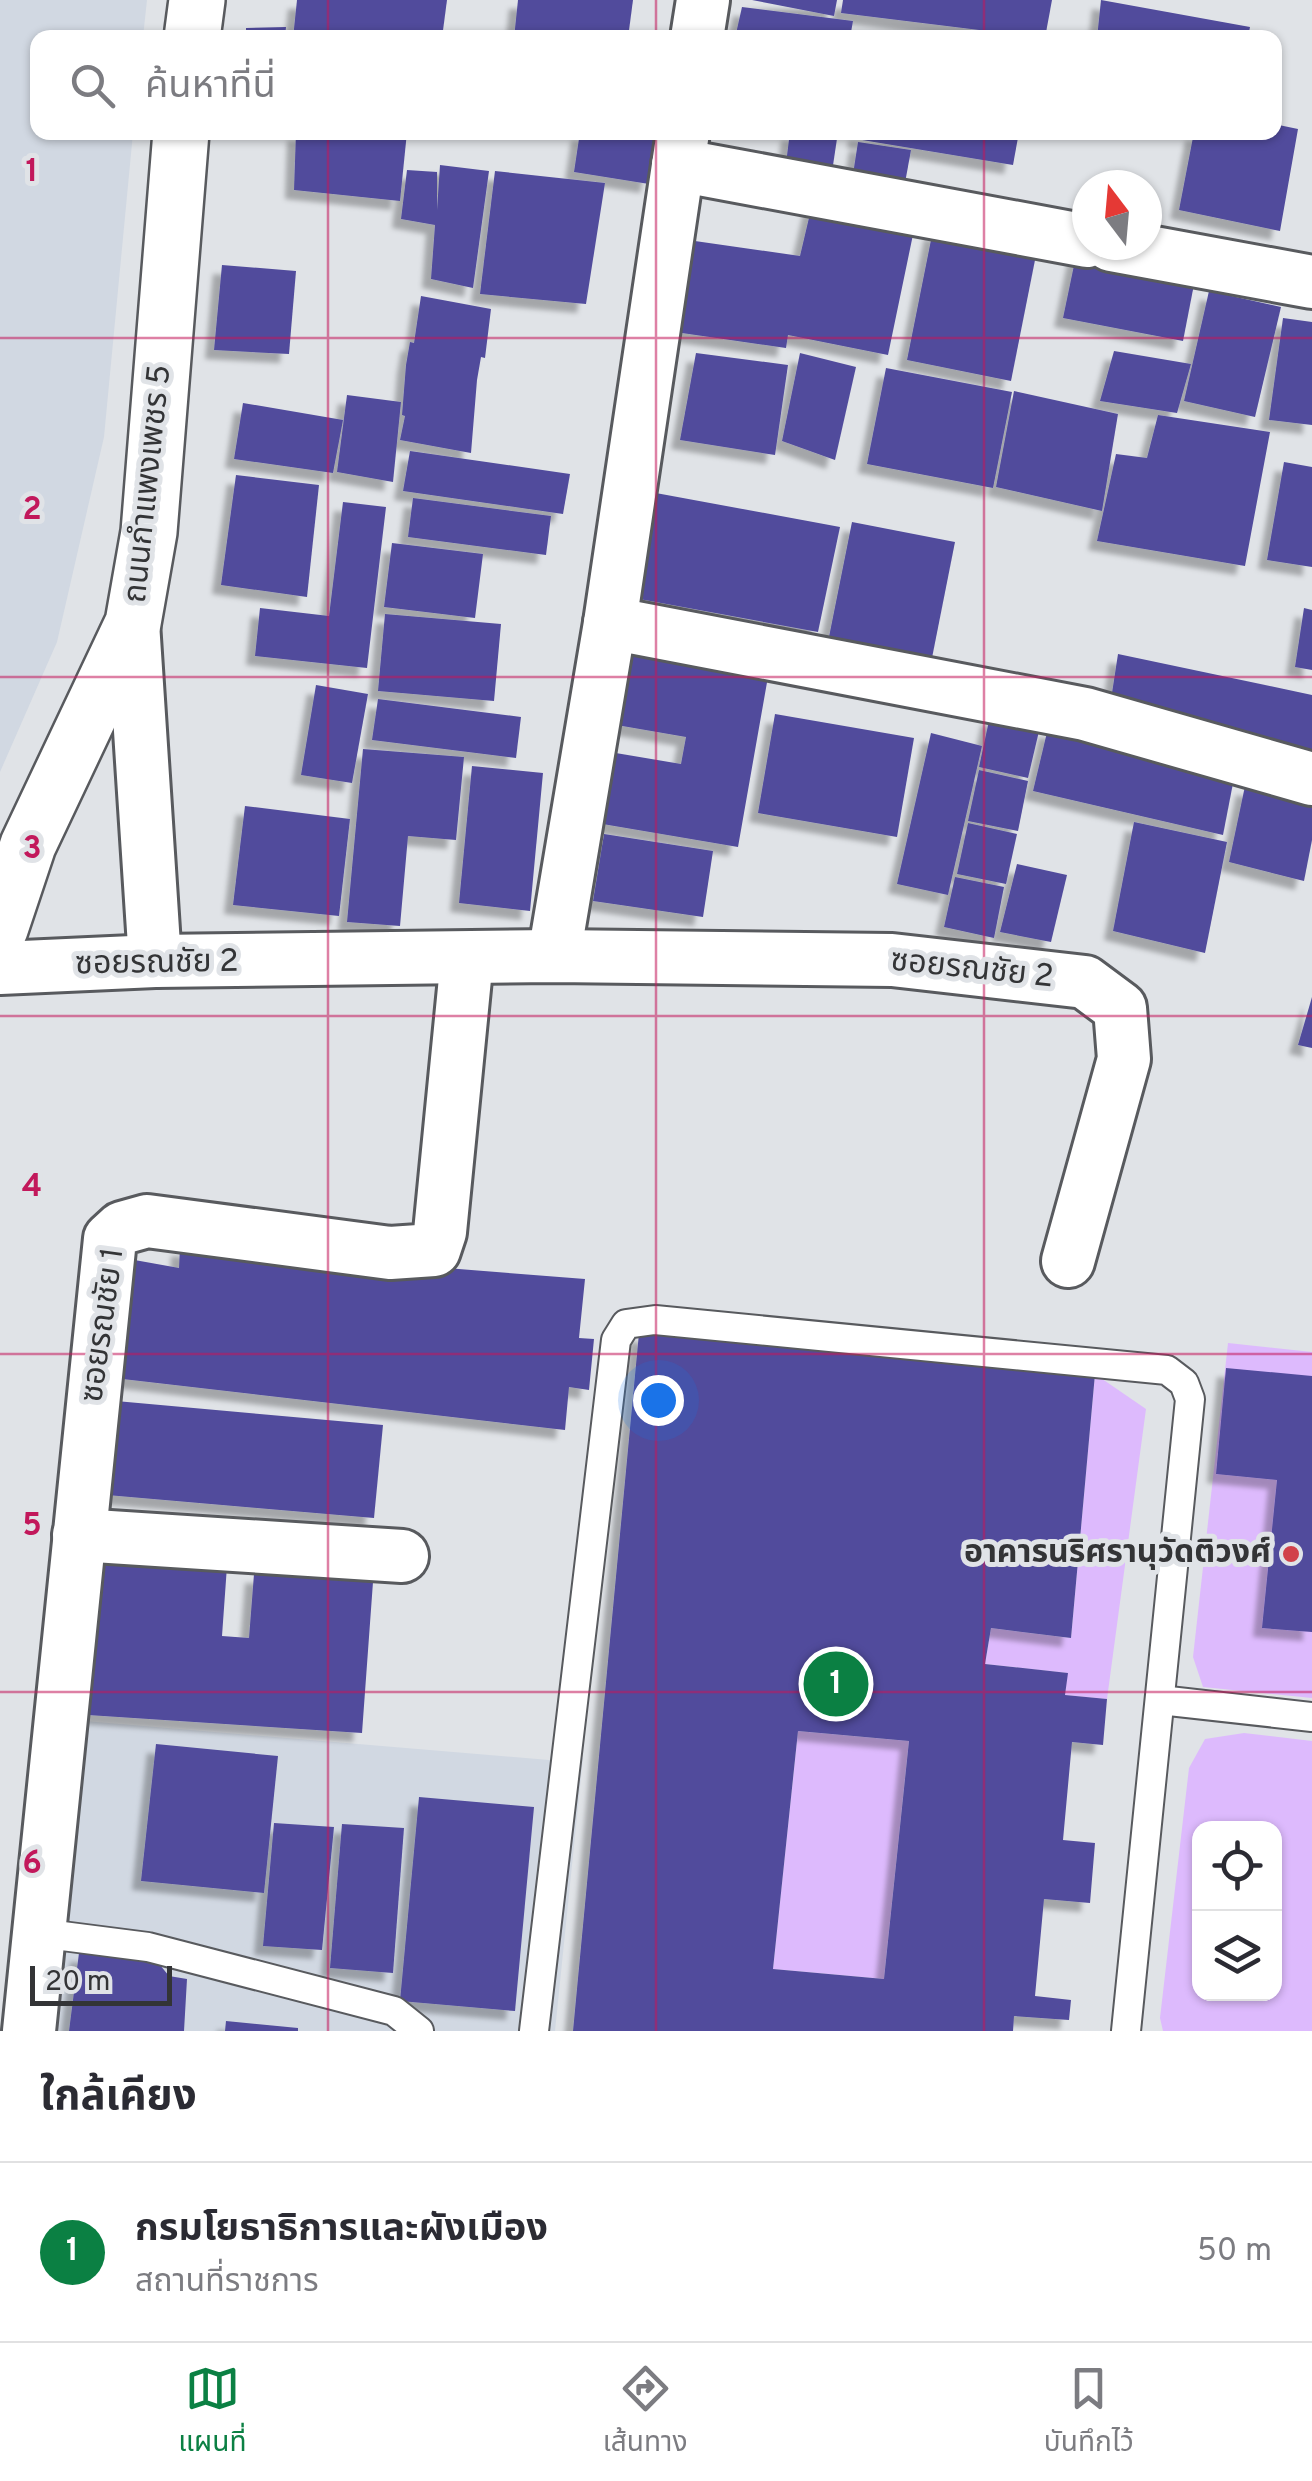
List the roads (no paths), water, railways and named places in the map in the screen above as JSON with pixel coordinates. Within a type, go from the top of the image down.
[{"type":"street","points":[[193,30],[197,0]]},
{"type":"street","points":[[698,30],[703,0]]},
{"type":"street","name":"ถนนกำแพงเพชร 5","points":[[0,929],[28,845],[133,623],[150,532],[181,140]]},
{"type":"street","points":[[554,956],[610,623],[680,149],[1072,237]]},
{"type":"street","points":[[1162,254],[1312,282]]},
{"type":"street","points":[[133,623],[156,961]]},
{"type":"street","points":[[610,623],[1085,714],[1312,780]]},
{"type":"street","name":"ซอยรณชัย 2","points":[[0,968],[156,961],[554,956],[892,960],[1085,982],[1120,1008],[1124,1059],[1068,1261]]},
{"type":"street","name":"ซอยรณชัย 1","points":[[29,2031],[110,1240],[122,1228],[147,1221],[390,1252],[434,1250],[440,1232],[467,958]]},
{"type":"street","points":[[78,1535],[402,1556]]},
{"type":"lane","points":[[534,2031],[616,1340],[626,1324],[655,1320],[1167,1370],[1184,1382],[1190,1399],[1126,2031]]},
{"type":"lane","points":[[1160,1700],[1312,1717]]},
{"type":"lane","points":[[39,1933],[148,1947],[394,2010],[418,2031]]},
{"type":"place","name":"อาคารนริศรานุวัดติวงศ์","points":[[1291,1554]]},
{"type":"place","name":"กรมโยธาธิการและผังเมือง","points":[[836,1684]]}]
